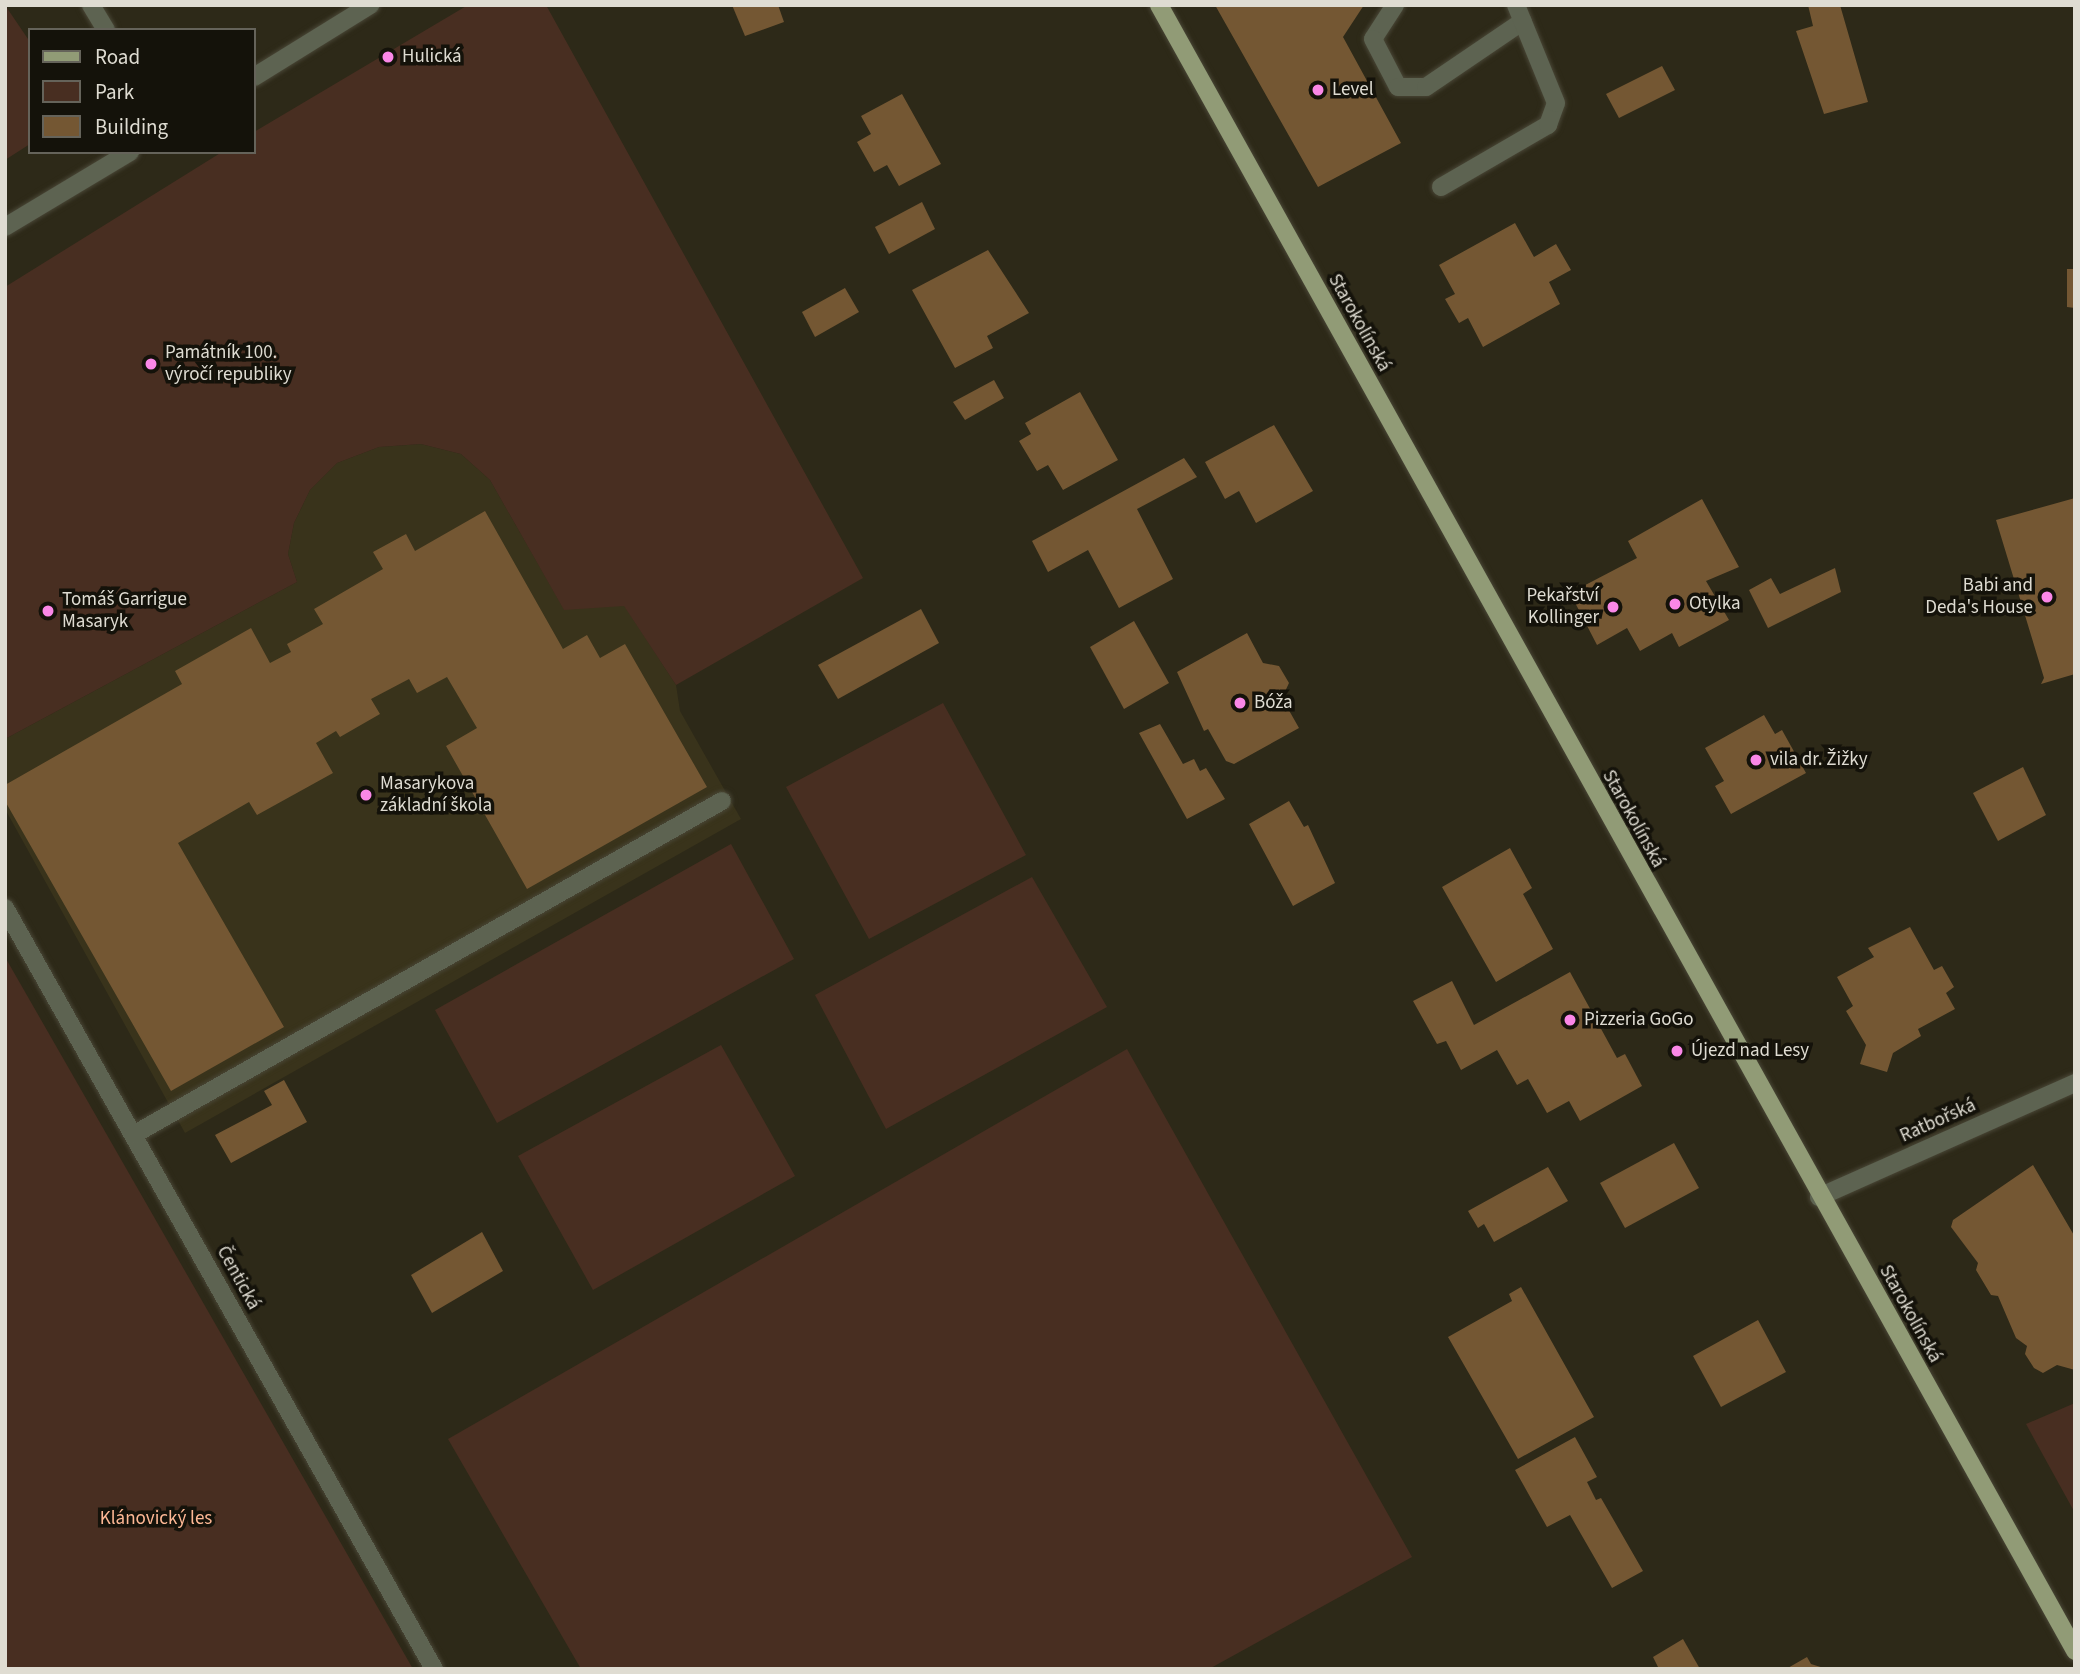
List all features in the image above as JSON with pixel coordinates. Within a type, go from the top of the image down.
[{"type":"main road","name":"Starokolínská","points":[[1158,5],[1819,1197],[2075,1651]]},
{"type":"street","points":[[91,5],[105,28]]},
{"type":"street","points":[[256,76],[370,5]]},
{"type":"street","points":[[1395,5],[1373,39],[1398,87],[1426,87],[1519,13],[1556,103],[1548,125],[1441,187]]},
{"type":"street","points":[[5,227],[127,154]]},
{"type":"street","points":[[133,1135],[722,801]]},
{"type":"street","name":"Čentická","points":[[5,908],[434,1669]]},
{"type":"street","name":"Ratbořská","points":[[1819,1197],[2075,1083]]},
{"type":"shaded area","name":"Masarykova základní škola","points":[[421,444],[461,454],[490,480],[564,609],[624,605],[676,685],[680,711],[741,819],[185,1133],[5,809],[5,739],[297,582],[288,554],[294,523],[310,490],[337,463],[379,447]]},
{"type":"green space","points":[[5,5],[28,39],[28,145],[5,160]]},
{"type":"green space","points":[[468,5],[546,5],[863,578],[676,685],[624,606],[564,610],[490,480],[461,454],[421,444],[379,447],[337,463],[310,490],[294,523],[288,554],[297,582],[5,739],[5,287],[219,154],[256,154],[256,131]]},
{"type":"green space","points":[[943,703],[1026,855],[869,939],[786,787]]},
{"type":"green space","points":[[731,844],[794,959],[497,1123],[435,1010]]},
{"type":"green space","points":[[1032,877],[1107,1007],[886,1129],[815,995]]},
{"type":"green space","name":"Klánovický les","points":[[5,957],[413,1669],[5,1669]]},
{"type":"green space","points":[[721,1045],[795,1176],[593,1290],[518,1156]]},
{"type":"green space","points":[[1127,1049],[1412,1557],[1209,1669],[581,1669],[448,1439]]},
{"type":"green space","points":[[2075,1403],[2075,1513],[2026,1424]]},
{"type":"building","points":[[732,5],[778,5],[784,22],[745,36]]},
{"type":"building","name":"Level","points":[[1215,5],[1364,5],[1343,37],[1401,143],[1318,187]]},
{"type":"building","points":[[1808,5],[1840,5],[1868,102],[1824,114],[1796,31],[1813,26]]},
{"type":"building","points":[[1662,66],[1675,90],[1619,118],[1606,94]]},
{"type":"building","points":[[902,94],[941,164],[899,186],[887,165],[874,172],[857,142],[871,134],[861,116]]},
{"type":"building","points":[[922,202],[935,229],[889,254],[875,227]]},
{"type":"building","points":[[1515,223],[1534,257],[1556,244],[1571,270],[1549,282],[1560,304],[1483,347],[1468,318],[1459,323],[1445,299],[1455,294],[1439,265]]},
{"type":"building","points":[[988,250],[1029,313],[987,336],[993,348],[955,368],[912,290]]},
{"type":"building","points":[[2067,269],[2075,269],[2075,308],[2067,307]]},
{"type":"building","points":[[845,288],[859,312],[815,337],[802,312]]},
{"type":"building","points":[[994,380],[1004,398],[965,420],[953,402]]},
{"type":"building","points":[[1080,392],[1118,460],[1063,490],[1048,465],[1037,471],[1019,441],[1031,434],[1025,423]]},
{"type":"building","points":[[1274,425],[1313,491],[1256,523],[1239,491],[1225,499],[1205,462]]},
{"type":"building","points":[[1184,458],[1197,477],[1137,509],[1173,579],[1119,608],[1088,550],[1048,572],[1032,541]]},
{"type":"building","name":"Babi and Deda's House","points":[[2075,498],[2075,674],[2041,684],[2044,678],[1996,520]]},
{"type":"building","points":[[1702,499],[1739,567],[1706,581],[1729,620],[1679,647],[1672,633],[1640,651],[1627,628],[1597,645],[1570,593],[1637,558],[1628,541]]},
{"type":"building","points":[[485,511],[563,649],[587,635],[600,658],[625,644],[707,787],[527,889],[446,746],[477,728],[447,677],[417,693],[409,679],[371,699],[380,714],[340,737],[336,731],[316,743],[333,773],[257,815],[249,802],[178,843],[284,1027],[171,1091],[5,801],[5,785],[182,684],[175,671],[251,628],[270,663],[291,652],[287,644],[323,624],[314,609],[383,569],[373,552],[406,534],[415,551]]},
{"type":"building","points":[[1835,568],[1841,592],[1768,628],[1749,590],[1771,578],[1780,594]]},
{"type":"building","points":[[921,609],[939,643],[838,699],[818,665]]},
{"type":"building","points":[[1134,621],[1169,683],[1124,709],[1090,647]]},
{"type":"building","name":"Bóža","points":[[1247,633],[1263,663],[1279,666],[1289,683],[1282,698],[1299,728],[1234,764],[1226,761],[1208,729],[1204,731],[1177,672]]},
{"type":"building","name":"vila dr. Žižky","points":[[1764,715],[1775,734],[1782,730],[1806,773],[1731,814],[1715,786],[1724,781],[1705,748]]},
{"type":"building","points":[[1160,724],[1183,764],[1194,759],[1200,771],[1206,768],[1225,799],[1187,819],[1139,733]]},
{"type":"building","points":[[2023,767],[2046,815],[1998,841],[1973,793]]},
{"type":"building","points":[[1289,801],[1304,827],[1308,825],[1335,883],[1293,906],[1249,824]]},
{"type":"building","points":[[1510,848],[1532,888],[1523,894],[1553,949],[1496,982],[1442,887]]},
{"type":"building","points":[[1910,927],[1934,970],[1942,966],[1954,987],[1946,993],[1955,1009],[1918,1029],[1921,1036],[1893,1053],[1887,1072],[1860,1064],[1866,1045],[1846,1011],[1853,1006],[1837,977],[1874,957],[1868,948]]},
{"type":"building","points":[[1570,972],[1617,1058],[1625,1054],[1642,1086],[1580,1121],[1569,1101],[1547,1113],[1528,1079],[1517,1085],[1497,1050],[1461,1070],[1446,1041],[1437,1044],[1413,1001],[1452,981],[1474,1025]]},
{"type":"building","points":[[284,1080],[307,1122],[231,1163],[215,1135],[272,1105],[264,1091]]},
{"type":"building","points":[[1674,1143],[1699,1188],[1625,1228],[1600,1183]]},
{"type":"building","points":[[2033,1165],[2075,1237],[2075,1370],[2057,1365],[2043,1373],[2034,1368],[2025,1354],[2027,1346],[2016,1338],[1998,1296],[1991,1295],[1976,1270],[1978,1263],[1951,1227],[1953,1220]]},
{"type":"building","points":[[1548,1167],[1568,1201],[1494,1242],[1484,1224],[1478,1228],[1468,1211]]},
{"type":"building","points":[[482,1232],[503,1271],[432,1313],[411,1275]]},
{"type":"building","points":[[1521,1287],[1594,1417],[1518,1459],[1448,1337],[1512,1301],[1509,1294]]},
{"type":"building","points":[[1758,1320],[1786,1372],[1721,1407],[1693,1356]]},
{"type":"building","points":[[1575,1437],[1597,1477],[1587,1482],[1596,1500],[1601,1498],[1643,1571],[1612,1588],[1570,1515],[1547,1527],[1515,1470]]},
{"type":"building","points":[[1683,1639],[1700,1669],[1659,1669],[1653,1657]]},
{"type":"building","points":[[1807,1657],[1811,1664],[1827,1669],[1786,1669]]},
{"type":"place","name":"Hulická","points":[[388,57]]},
{"type":"place","name":"Level","points":[[1318,90]]},
{"type":"place","name":"Památník 100. výročí republiky","points":[[151,364]]},
{"type":"place","name":"Babi and Deda's House","points":[[2047,597]]},
{"type":"place","name":"Otylka","points":[[1675,604]]},
{"type":"place","name":"Pekařství Kollinger","points":[[1613,607]]},
{"type":"place","name":"Tomáš Garrigue Masaryk","points":[[48,611]]},
{"type":"place","name":"Bóža","points":[[1240,703]]},
{"type":"place","name":"vila dr. Žižky","points":[[1756,760]]},
{"type":"place","name":"Masarykova základní škola","points":[[366,795]]},
{"type":"place","name":"Pizzeria GoGo","points":[[1570,1020]]},
{"type":"place","name":"Újezd nad Lesy","points":[[1677,1051]]}]
